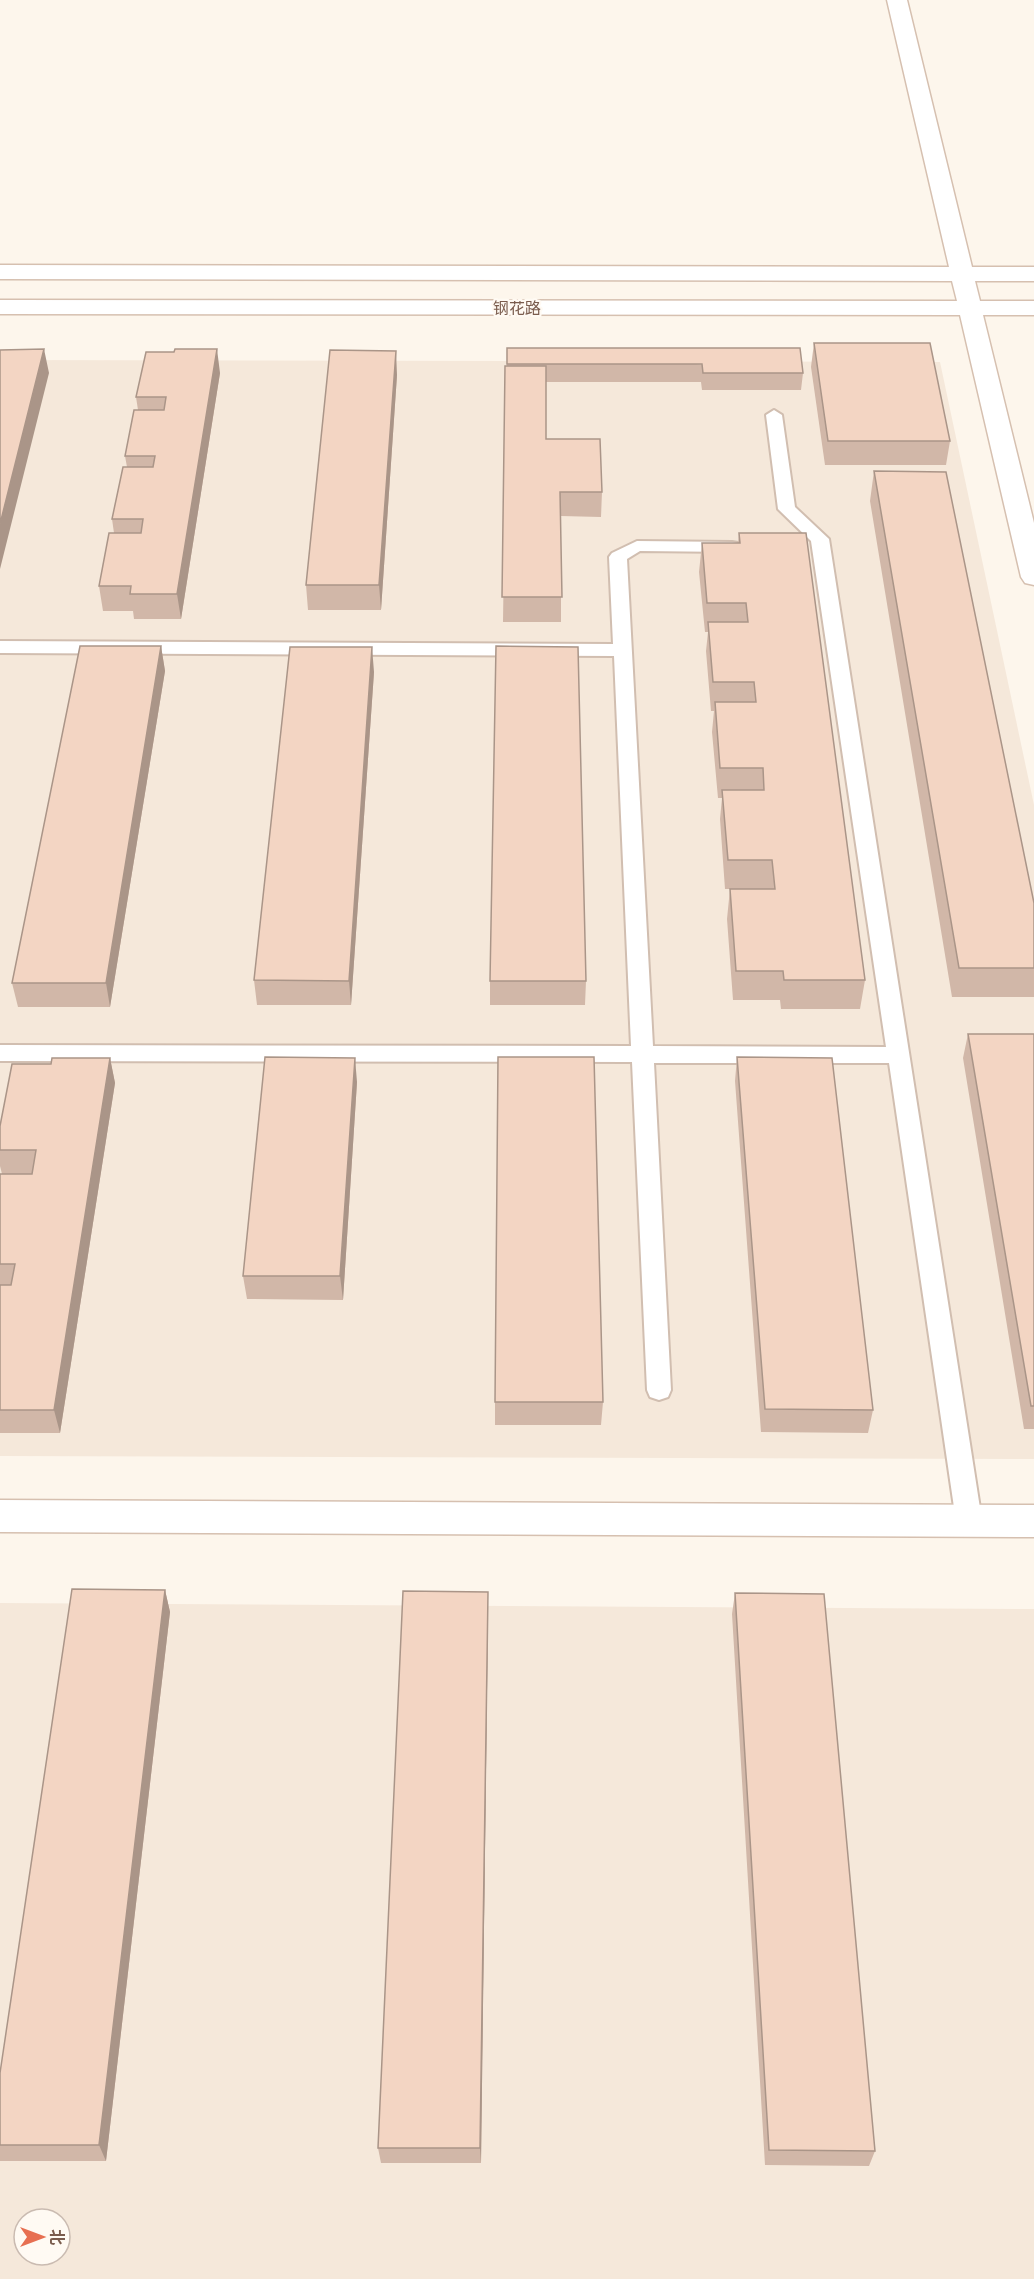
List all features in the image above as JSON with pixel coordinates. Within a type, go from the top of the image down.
[{"type":"main road","points":[[897,0],[1034,577]]},
{"type":"main road","name":"钢花路","points":[[0,272],[1034,274]]},
{"type":"main road","name":"钢花路","points":[[0,307],[1034,308]]},
{"type":"main road","points":[[0,1516],[1034,1521]]},
{"type":"lane","points":[[774,415],[787,510],[820,539],[969,1521]]},
{"type":"lane","points":[[659,1390],[618,557],[637,546],[752,547]]},
{"type":"lane","points":[[798,548],[821,548]]},
{"type":"lane","points":[[0,648],[622,650]]},
{"type":"lane","points":[[0,1053],[898,1055]]},
{"type":"shaded area","points":[[0,360],[940,362],[1034,805],[1034,1459],[0,1456]]},
{"type":"shaded area","points":[[0,1603],[1034,1609],[1034,2279],[0,2279]]},
{"type":"building","points":[[814,343],[930,343],[950,441],[828,441]]},
{"type":"building","points":[[507,348],[800,348],[803,373],[703,373],[702,364],[507,364]]},
{"type":"building","points":[[44,349],[0,524],[0,350]]},
{"type":"building","points":[[175,349],[217,349],[177,594],[130,594],[131,586],[99,586],[109,533],[141,533],[143,519],[112,519],[123,467],[153,467],[155,456],[125,456],[134,410],[164,410],[166,397],[136,397],[146,352],[174,352]]},
{"type":"building","points":[[330,350],[396,351],[379,585],[306,585]]},
{"type":"building","points":[[505,366],[546,366],[546,439],[600,439],[602,492],[560,492],[562,597],[502,597]]},
{"type":"building","points":[[874,471],[946,472],[1034,903],[1034,968],[959,968]]},
{"type":"building","points":[[739,533],[806,533],[865,980],[784,980],[783,971],[736,971],[730,889],[775,889],[772,860],[728,860],[722,790],[764,790],[763,768],[720,768],[715,702],[756,702],[754,682],[713,682],[708,622],[748,622],[746,603],[707,603],[702,543],[740,543]]},
{"type":"building","points":[[80,646],[161,646],[106,983],[12,983]]},
{"type":"building","points":[[496,646],[578,647],[586,981],[490,981]]},
{"type":"building","points":[[290,647],[372,647],[349,981],[254,980]]},
{"type":"building","points":[[968,1034],[1034,1034],[1034,1406],[1031,1406]]},
{"type":"building","points":[[265,1057],[355,1058],[340,1276],[243,1276]]},
{"type":"building","points":[[498,1057],[594,1057],[603,1402],[495,1402]]},
{"type":"building","points":[[737,1057],[832,1058],[873,1410],[765,1409]]},
{"type":"building","points":[[52,1058],[110,1058],[54,1410],[0,1410],[0,1285],[11,1285],[15,1264],[0,1264],[0,1174],[32,1174],[36,1150],[0,1150],[0,1126],[12,1064],[51,1064]]},
{"type":"building","points":[[72,1589],[165,1590],[99,2145],[0,2145],[0,2073]]},
{"type":"building","points":[[403,1591],[488,1592],[480,2148],[378,2148]]},
{"type":"building","points":[[735,1593],[824,1594],[875,2151],[769,2150]]}]
